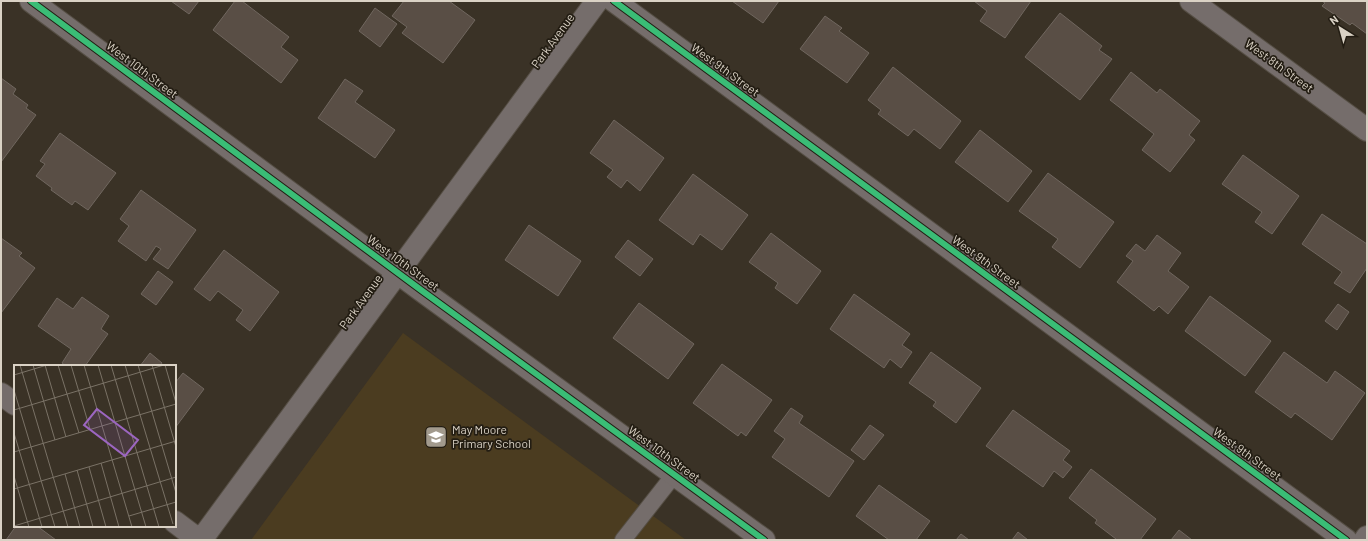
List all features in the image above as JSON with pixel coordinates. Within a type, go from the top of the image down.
[{"type":"street","name":"West 10th Street","points":[[31,1],[397,272],[764,540]]},
{"type":"street","name":"Park Avenue","points":[[200,540],[597,1]]},
{"type":"street","name":"West 9th Street","points":[[614,1],[1346,540]]},
{"type":"street","name":"West 8th Street","points":[[1190,1],[1367,130]]},
{"type":"street","points":[[1,394],[14,403]]},
{"type":"street","points":[[176,523],[200,540]]},
{"type":"street","points":[[1364,540],[1367,536]]},
{"type":"lane","points":[[623,540],[674,475]]},
{"type":"shaded area","name":"May Moore Primary School","points":[[403,333],[686,540],[251,540]]},
{"type":"building","points":[[171,1],[199,1],[189,14]]},
{"type":"building","points":[[235,1],[242,1],[289,37],[281,47],[298,60],[281,83],[213,30]]},
{"type":"building","points":[[404,1],[449,1],[475,20],[443,63],[402,33],[407,27],[392,16]]},
{"type":"building","points":[[732,1],[779,1],[763,23]]},
{"type":"building","points":[[974,1],[1031,1],[1005,38],[980,21],[987,11]]},
{"type":"building","points":[[1322,1],[1367,1],[1367,34],[1352,23],[1350,25],[1322,6],[1325,3]]},
{"type":"building","points":[[375,8],[397,24],[380,47],[359,31]]},
{"type":"building","points":[[1060,13],[1102,46],[1099,50],[1112,59],[1080,100],[1025,57]]},
{"type":"building","points":[[825,16],[842,28],[839,31],[869,53],[847,83],[800,49]]},
{"type":"building","points":[[893,67],[961,121],[940,149],[914,129],[908,136],[878,114],[881,110],[868,100]]},
{"type":"building","points":[[1131,72],[1157,93],[1160,89],[1200,121],[1189,135],[1195,140],[1170,172],[1142,150],[1154,134],[1110,100]]},
{"type":"building","points":[[1,78],[16,89],[13,94],[28,105],[26,108],[36,115],[1,162]]},
{"type":"building","points":[[345,79],[363,91],[355,102],[395,130],[375,158],[318,118]]},
{"type":"building","points":[[614,120],[664,158],[640,191],[627,180],[621,188],[607,177],[613,170],[590,153]]},
{"type":"building","points":[[980,130],[1032,171],[1008,202],[955,162]]},
{"type":"building","points":[[60,133],[116,173],[88,210],[75,201],[72,205],[51,190],[52,188],[36,176],[45,164],[40,161]]},
{"type":"building","points":[[1243,155],[1299,196],[1272,234],[1255,222],[1262,212],[1222,184]]},
{"type":"building","points":[[1048,173],[1114,222],[1080,268],[1052,247],[1058,239],[1019,211]]},
{"type":"building","points":[[693,174],[748,215],[722,250],[700,234],[693,245],[659,220]]},
{"type":"building","points":[[141,190],[196,230],[168,269],[153,259],[161,249],[156,246],[146,261],[118,241],[129,226],[120,219]]},
{"type":"building","points":[[1322,214],[1367,244],[1367,268],[1350,293],[1334,283],[1342,272],[1302,244]]},
{"type":"building","points":[[529,225],[581,261],[558,296],[505,260]]},
{"type":"building","points":[[771,233],[821,271],[797,304],[775,288],[778,283],[749,262]]},
{"type":"building","points":[[1157,235],[1181,253],[1168,271],[1189,287],[1168,314],[1159,306],[1154,311],[1117,282],[1133,261],[1126,256],[1136,244],[1145,251]]},
{"type":"building","points":[[1,238],[22,253],[19,256],[35,268],[1,313]]},
{"type":"building","points":[[628,240],[653,259],[640,276],[615,257]]},
{"type":"building","points":[[224,250],[279,292],[250,331],[236,320],[243,310],[218,291],[210,301],[194,289]]},
{"type":"building","points":[[158,271],[173,282],[156,305],[141,294]]},
{"type":"building","points":[[854,294],[910,334],[902,345],[912,352],[901,368],[890,359],[884,368],[830,329]]},
{"type":"building","points":[[1210,296],[1271,341],[1245,376],[1185,331]]},
{"type":"building","points":[[82,297],[109,316],[101,329],[108,334],[86,365],[65,365],[62,363],[71,349],[38,326],[57,298],[73,309]]},
{"type":"building","points":[[639,303],[694,344],[668,379],[613,338]]},
{"type":"building","points":[[1338,304],[1349,312],[1337,330],[1325,321]]},
{"type":"building","points":[[931,352],[981,388],[956,423],[933,406],[936,402],[909,383]]},
{"type":"building","points":[[1284,352],[1327,383],[1335,371],[1365,393],[1332,440],[1295,413],[1291,418],[1255,392]]},
{"type":"building","points":[[150,353],[162,363],[161,365],[141,365]]},
{"type":"building","points":[[722,364],[772,400],[746,436],[741,432],[738,436],[693,403]]},
{"type":"building","points":[[183,373],[204,389],[176,427],[176,382]]},
{"type":"building","points":[[791,408],[803,416],[799,423],[854,461],[829,497],[772,457],[785,439],[774,431]]},
{"type":"building","points":[[1013,410],[1070,451],[1063,460],[1072,467],[1063,478],[1054,471],[1043,487],[986,446]]},
{"type":"building","points":[[870,425],[884,435],[864,460],[851,450]]},
{"type":"building","points":[[1091,469],[1156,519],[1140,540],[1116,540],[1095,523],[1097,520],[1069,498]]},
{"type":"building","points":[[879,485],[930,521],[916,540],[889,540],[856,516]]},
{"type":"building","points":[[15,527],[38,527],[56,540],[6,540]]},
{"type":"building","points":[[1179,530],[1192,540],[1171,540]]},
{"type":"building","points":[[1018,532],[1028,540],[1012,540]]},
{"type":"building","points":[[961,534],[969,540],[956,540]]},
{"type":"cycle path","points":[[31,1],[421,290],[764,540]]},
{"type":"cycle path","points":[[614,1],[1346,540]]},
{"type":"place","name":"May Moore Primary School","points":[[436,437]]}]
